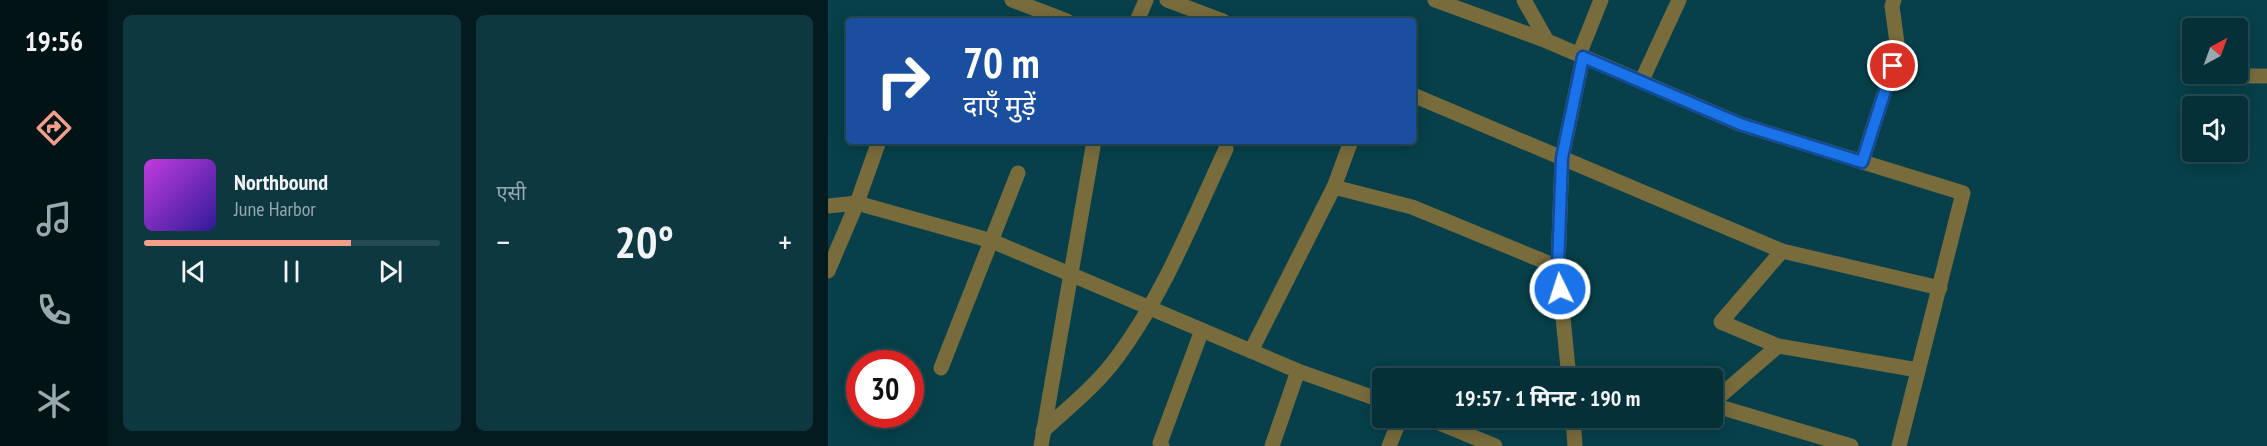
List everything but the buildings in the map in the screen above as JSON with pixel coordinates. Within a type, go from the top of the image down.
[{"type":"street","points":[[1012,0],[1059,18]]},
{"type":"street","points":[[1138,18],[1146,0]]},
{"type":"street","points":[[1167,0],[1215,18]]},
{"type":"street","points":[[1435,0],[1547,41],[1740,124],[1963,194],[1899,446]]},
{"type":"street","points":[[1524,0],[1547,41]]},
{"type":"street","points":[[1568,368],[1558,267],[1562,158],[1581,56],[1601,0]]},
{"type":"street","points":[[1641,82],[1679,0]]},
{"type":"street","points":[[1862,162],[1898,50],[1892,6],[1894,0]]},
{"type":"street","points":[[2248,76],[2267,76]]},
{"type":"street","points":[[1416,96],[1782,251],[1940,288]]},
{"type":"street","points":[[828,271],[857,203],[878,144]]},
{"type":"street","points":[[1042,438],[1093,144]]},
{"type":"street","points":[[1251,351],[1334,186],[1350,144]]},
{"type":"street","points":[[1042,438],[1117,357],[1150,308],[1226,149]]},
{"type":"street","points":[[941,368],[1018,173]]},
{"type":"street","points":[[1334,186],[1412,207],[1558,267]]},
{"type":"street","points":[[828,206],[857,203],[992,241],[1298,371],[1372,397]]},
{"type":"street","points":[[1782,251],[1721,322],[1778,346],[1918,370]]},
{"type":"street","points":[[1162,446],[1160,443],[1202,330]]},
{"type":"street","points":[[1723,394],[1778,346]]},
{"type":"street","points":[[1272,446],[1298,371]]},
{"type":"street","points":[[1723,406],[1851,446]]},
{"type":"street","points":[[1389,446],[1396,428]]},
{"type":"street","points":[[1452,428],[1496,446]]},
{"type":"street","points":[[1574,428],[1575,446]]},
{"type":"route","points":[[1560,289],[1558,267],[1562,158],[1583,57],[1740,124],[1862,162],[1893,66]]}]
